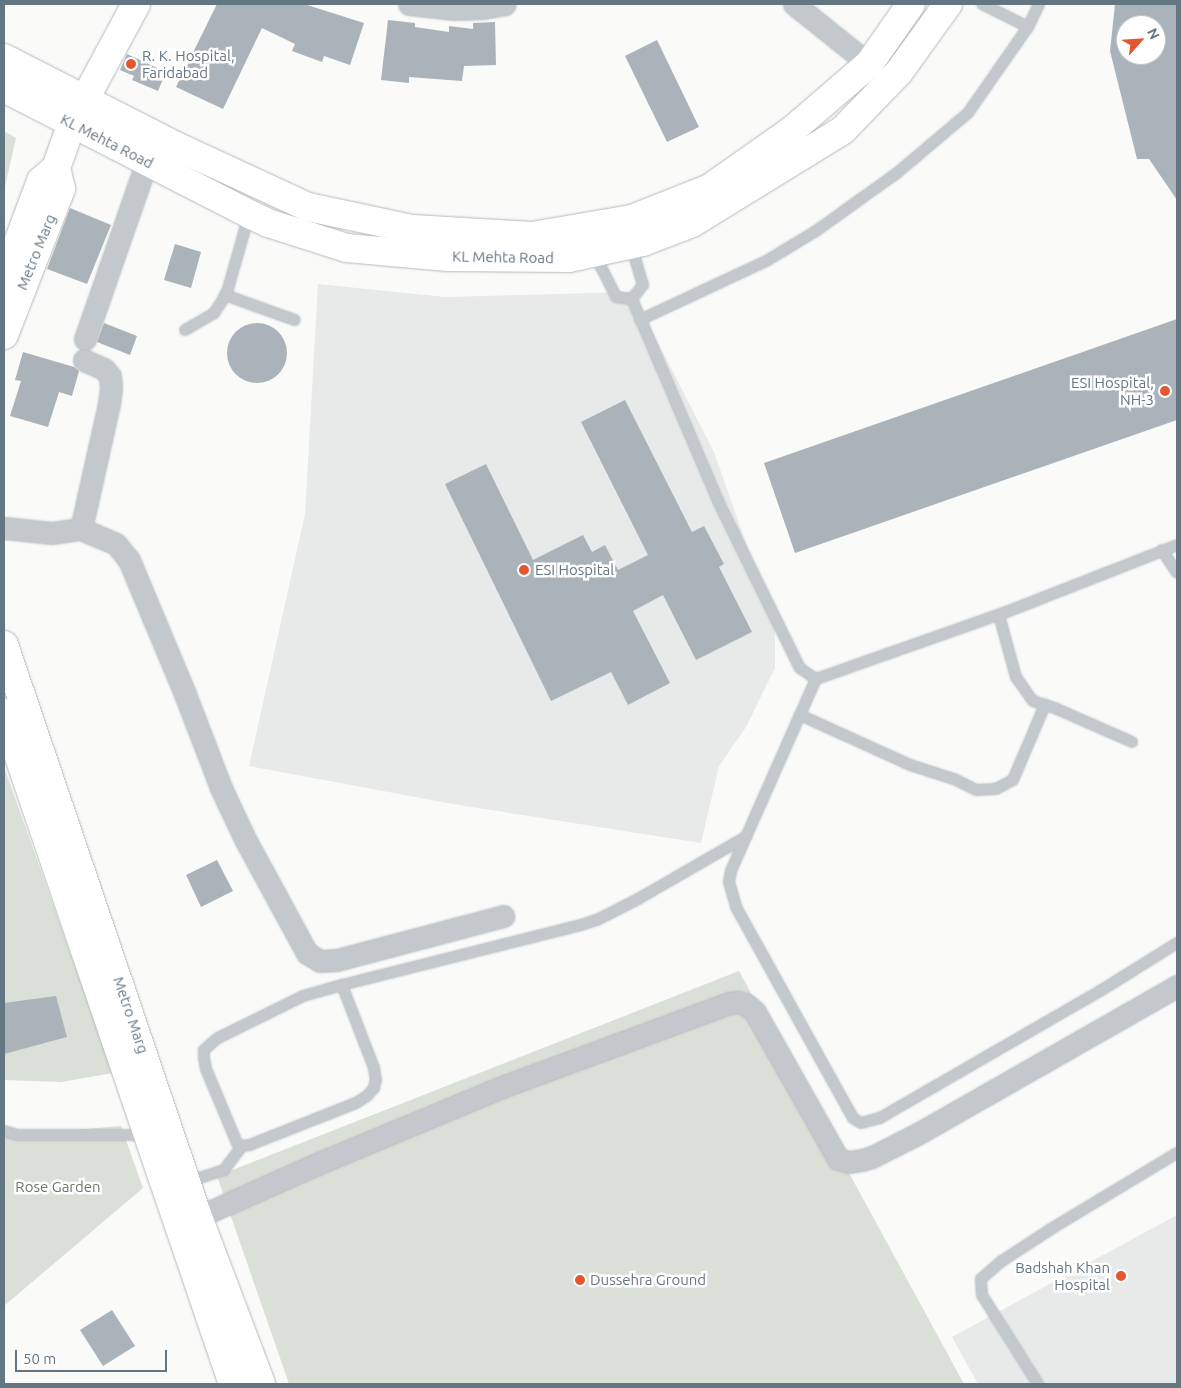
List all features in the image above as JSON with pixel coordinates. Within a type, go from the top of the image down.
[{"type":"street","name":"Metro Marg","points":[[4,280],[22,226],[41,180],[56,168],[78,111],[136,4]]},
{"type":"street","points":[[409,4],[455,10],[505,4]]},
{"type":"street","points":[[794,4],[869,64]]},
{"type":"street","name":"KL Mehta Road","points":[[4,88],[78,111],[178,147],[308,207],[412,229],[532,236],[632,219],[710,188],[791,131],[869,64],[911,4]]},
{"type":"street","name":"KL Mehta Road","points":[[4,58],[147,161],[268,223],[347,248],[448,257],[569,258],[631,245],[692,223],[842,130],[898,72],[948,4]]},
{"type":"street","points":[[85,339],[147,161]]},
{"type":"street","name":"Metro Marg","points":[[4,335],[61,189],[56,168]]},
{"type":"street","points":[[81,529],[111,388],[110,376],[104,369],[84,360]]},
{"type":"street","points":[[4,528],[52,533],[81,529],[116,544],[129,560],[185,694],[221,788],[245,839],[307,953],[320,961],[337,960],[502,916]]},
{"type":"street","name":"Metro Marg","points":[[4,645],[158,1131],[233,1384]]},
{"type":"street","name":"Metro Marg","points":[[4,712],[158,1131],[187,1182],[198,1217],[261,1384]]},
{"type":"street","points":[[198,1217],[317,1164],[502,1087],[729,1003],[738,1002],[747,1005],[755,1012],[838,1159],[849,1162],[862,1160],[872,1157],[921,1132],[1177,986]]},
{"type":"lane","points":[[982,4],[1028,27]]},
{"type":"lane","points":[[640,320],[768,260],[816,231],[896,173],[968,113],[1028,27],[1039,4]]},
{"type":"lane","points":[[184,330],[214,313],[225,295],[250,214]]},
{"type":"lane","points":[[631,245],[643,285],[632,299]]},
{"type":"lane","points":[[597,252],[601,267],[616,297],[632,299]]},
{"type":"lane","points":[[225,295],[295,320]]},
{"type":"lane","points":[[632,299],[719,503],[800,668],[816,679]]},
{"type":"lane","points":[[1177,545],[999,615],[816,679],[731,871],[729,882],[736,908],[848,1110],[853,1118],[861,1123],[880,1118],[1100,991],[1177,943]]},
{"type":"lane","points":[[1162,550],[1177,573]]},
{"type":"lane","points":[[999,615],[1016,678],[1032,701],[1132,742]]},
{"type":"lane","points":[[800,715],[910,766],[954,779],[977,790],[996,789],[1014,780],[1045,705]]},
{"type":"lane","points":[[242,1146],[233,1136],[209,1077],[204,1050],[209,1044],[232,1030],[303,996],[598,919],[638,899],[746,837]]},
{"type":"lane","points":[[187,1182],[224,1170],[242,1146],[250,1145],[356,1103],[367,1096],[374,1088],[376,1080],[374,1068],[342,985]]},
{"type":"lane","points":[[4,1131],[17,1135],[158,1131]]},
{"type":"lane","points":[[1038,1384],[982,1295],[982,1279],[1002,1261],[1043,1234],[1177,1153]]},
{"type":"shaded area","name":"ESI Hospital","points":[[318,284],[445,297],[632,292],[714,452],[775,626],[775,668],[746,727],[719,766],[701,843],[453,804],[249,766],[305,514]]},
{"type":"shaded area","name":"Badshah Khan Hospital","points":[[1177,1215],[1177,1384],[978,1384],[952,1337]]},
{"type":"green space","points":[[4,131],[16,138],[4,191]]},
{"type":"green space","points":[[4,767],[113,1073],[61,1082],[4,1080]]},
{"type":"green space","name":"Dussehra Ground","points":[[739,971],[964,1384],[289,1384],[217,1176]]},
{"type":"green space","name":"Rose Garden","points":[[121,1126],[143,1188],[4,1306],[4,1136]]},
{"type":"building","points":[[217,4],[304,4],[364,23],[350,65],[324,56],[322,62],[292,51],[295,44],[262,28],[223,109],[176,87]]},
{"type":"building","points":[[1115,4],[1177,4],[1177,200],[1149,159],[1137,159],[1110,51]]},
{"type":"building","points":[[388,20],[415,23],[415,27],[449,32],[449,26],[473,29],[473,23],[495,22],[496,65],[464,66],[462,81],[409,77],[409,83],[381,80]]},
{"type":"building","points":[[657,40],[699,127],[667,142],[625,56]]},
{"type":"building","points":[[127,54],[166,72],[158,91],[132,80],[134,76],[120,70]]},
{"type":"building","points":[[70,208],[111,225],[87,284],[47,269]]},
{"type":"building","points":[[175,244],[201,252],[191,288],[164,280]]},
{"type":"building","points":[[1177,319],[1177,420],[795,553],[764,463]]},
{"type":"building","points":[[104,323],[137,336],[130,355],[97,342]]},
{"type":"building","points":[[251,323],[263,323],[274,328],[282,336],[287,347],[285,365],[274,378],[263,383],[251,383],[240,378],[232,370],[227,359],[227,347],[232,336],[240,328]]},
{"type":"building","points":[[23,352],[74,367],[79,371],[72,396],[59,392],[48,427],[10,416],[21,381],[15,380]]},
{"type":"building","points":[[625,400],[692,532],[704,526],[724,564],[719,567],[752,632],[696,660],[663,595],[633,611],[670,683],[628,705],[611,672],[551,701],[445,484],[486,464],[533,560],[583,535],[592,552],[605,545],[618,570],[648,555],[581,422]]},
{"type":"building","points":[[217,860],[233,891],[201,907],[186,875]]},
{"type":"building","points":[[56,996],[67,1037],[4,1054],[4,1003]]},
{"type":"building","points":[[112,1310],[135,1346],[103,1366],[80,1330]]},
{"type":"place","name":"R. K. Hospital, Faridabad","points":[[131,64]]},
{"type":"place","name":"ESI Hospital, NH-3","points":[[1165,391]]},
{"type":"place","name":"ESI Hospital","points":[[524,570]]},
{"type":"place","name":"Badshah Khan Hospital","points":[[1121,1276]]},
{"type":"place","name":"Dussehra Ground","points":[[580,1280]]}]
